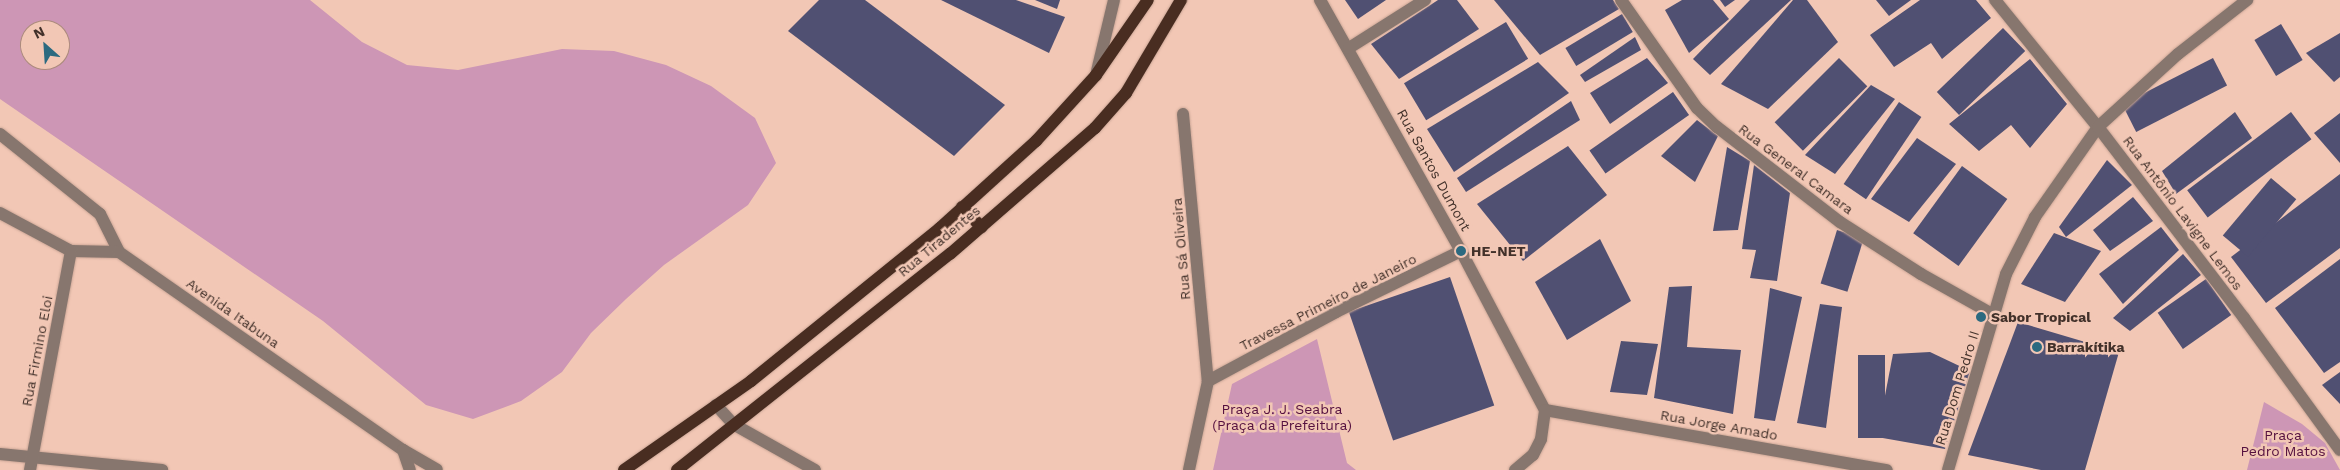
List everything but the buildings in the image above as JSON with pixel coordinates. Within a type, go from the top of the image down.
[{"type":"main road","name":"Rua Tiradentes","points":[[624,470],[751,381],[962,207],[1036,141],[1096,74],[1148,0]]},
{"type":"main road","name":"Rua Tiradentes","points":[[677,470],[732,424],[950,254],[1095,128],[1126,93],[1181,0]]},
{"type":"main road","points":[[962,207],[981,227]]},
{"type":"street","points":[[1096,74],[1114,0]]},
{"type":"street","name":"Rua Santos Dumont","points":[[1320,0],[1349,48],[1461,251],[1546,410]]},
{"type":"street","points":[[1349,48],[1425,0]]},
{"type":"street","name":"Rua General Camara","points":[[1621,0],[1697,108],[1716,127],[1840,222],[1921,274],[1994,315]]},
{"type":"street","name":"Rua Antônio Lavigne Lemos","points":[[1995,0],[2098,127],[2244,318],[2340,450]]},
{"type":"street","name":"Rua Dom Pedro II","points":[[1948,470],[2006,274],[2035,217],[2098,127],[2178,54],[2247,0]]},
{"type":"street","name":"Rua Sá Oliveira","points":[[1183,114],[1208,381],[1188,470]]},
{"type":"street","points":[[0,134],[100,214],[119,252],[71,251],[0,213]]},
{"type":"street","name":"Rua Firmino Eloi","points":[[32,464],[71,251]]},
{"type":"street","name":"Travessa Primeiro de Janeiro","points":[[1208,381],[1336,312],[1461,251]]},
{"type":"street","name":"Avenida Itabuna","points":[[119,252],[403,450],[437,470]]},
{"type":"street","points":[[716,405],[732,424],[815,470]]},
{"type":"street","points":[[1515,470],[1533,455],[1541,439],[1546,410]]},
{"type":"street","name":"Rua Jorge Amado","points":[[1546,410],[1887,470]]},
{"type":"street","points":[[403,450],[410,470]]},
{"type":"street","points":[[0,454],[32,464],[162,470]]},
{"type":"green space","points":[[0,0],[310,0],[362,42],[407,65],[458,70],[562,49],[614,51],[666,65],[711,86],[755,118],[776,163],[748,205],[664,265],[626,299],[591,333],[562,372],[521,401],[473,419],[426,405],[323,321],[0,99]]},
{"type":"green space","name":"Praça J. J. Seabra (Praça da Prefeitura)","points":[[1317,339],[1347,463],[1356,470],[1213,470],[1232,384]]},
{"type":"green space","name":"Praça Pedro Matos","points":[[2264,402],[2302,424],[2325,443],[2340,470],[2247,470]]},
{"type":"place","name":"HE-NET","points":[[1461,251]]},
{"type":"place","name":"Sabor Tropical","points":[[1981,317]]},
{"type":"place","name":"Barrakítika","points":[[2037,347]]}]
